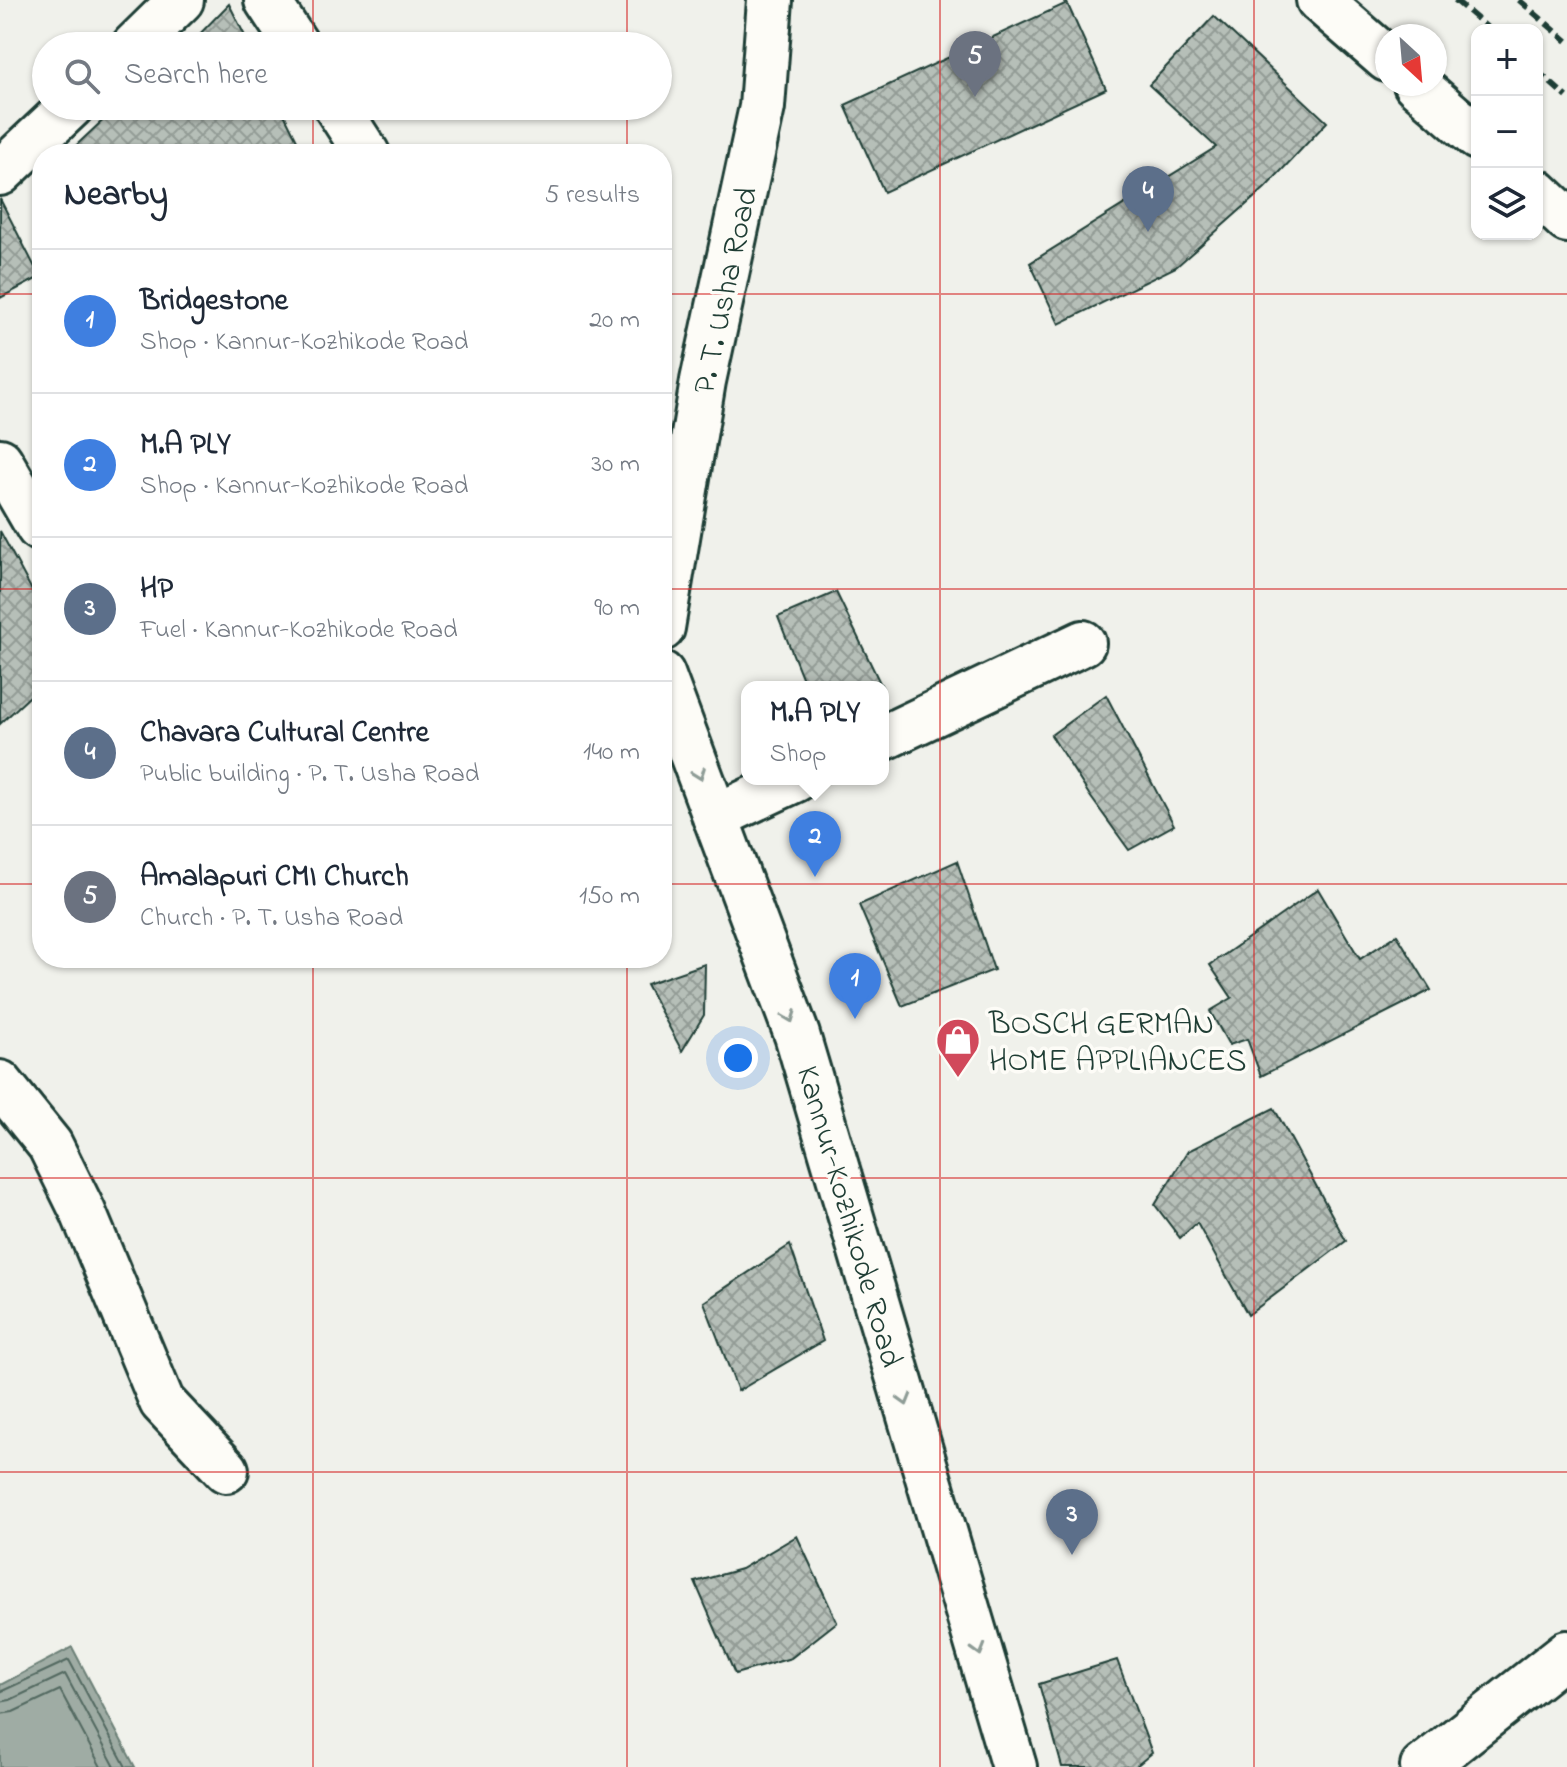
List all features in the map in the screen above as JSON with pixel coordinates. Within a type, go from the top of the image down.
[{"type":"street","points":[[148,32],[181,0]]},
{"type":"street","points":[[267,0],[288,32]]},
{"type":"street","name":"P. T. Usha Road","points":[[672,568],[703,381],[762,107],[770,0]]},
{"type":"street","points":[[1319,0],[1375,49]]},
{"type":"street","points":[[1430,96],[1471,132]]},
{"type":"street","points":[[0,173],[56,120]]},
{"type":"street","points":[[345,120],[361,144]]},
{"type":"street","points":[[1543,198],[1567,220]]},
{"type":"street","points":[[0,461],[32,516]]},
{"type":"street","points":[[889,735],[1083,643]]},
{"type":"street","name":"Kannur-Kozhikode Road","points":[[672,701],[797,1035],[1003,1764]]},
{"type":"street","points":[[715,817],[783,785]]},
{"type":"street","points":[[0,1083],[50,1145],[83,1212],[162,1402],[226,1470]]},
{"type":"street","points":[[1423,1767],[1567,1653]]},
{"type":"water","points":[[72,1647],[135,1767],[0,1767],[0,1685]]},
{"type":"building","points":[[1067,3],[1106,89],[884,192],[845,105]]},
{"type":"building","points":[[229,4],[243,32],[202,32]]},
{"type":"building","points":[[1214,16],[1327,122],[1265,188],[1176,267],[1059,324],[1030,263],[1216,147],[1149,85]]},
{"type":"building","points":[[103,120],[287,120],[299,144],[78,144]]},
{"type":"building","points":[[0,199],[32,261],[32,281],[0,298]]},
{"type":"building","points":[[0,531],[32,590],[32,694],[0,724]]},
{"type":"building","points":[[836,592],[879,681],[804,681],[778,617]]},
{"type":"building","points":[[1106,695],[1174,825],[1129,850],[1051,735]]},
{"type":"building","points":[[957,861],[994,970],[902,1006],[859,905]]},
{"type":"building","points":[[1318,889],[1360,959],[1397,935],[1431,990],[1261,1076],[1247,1039],[1229,1045],[1210,1011],[1232,998],[1210,965]]},
{"type":"building","points":[[705,964],[704,1015],[682,1051],[646,984]]},
{"type":"building","points":[[1274,1108],[1346,1241],[1248,1315],[1197,1223],[1180,1238],[1155,1205],[1188,1151]]},
{"type":"building","points":[[790,1245],[823,1341],[738,1391],[704,1302]]},
{"type":"building","points":[[797,1536],[837,1622],[791,1658],[735,1674],[695,1582],[741,1569]]},
{"type":"building","points":[[1117,1660],[1152,1753],[1135,1767],[1062,1767],[1039,1684]]},
{"type":"railway","points":[[1455,0],[1483,24]]},
{"type":"railway","points":[[1519,0],[1567,41]]},
{"type":"railway","points":[[1543,76],[1567,97]]},
{"type":"place","name":"Amalapuri CMI Church","points":[[975,97]]},
{"type":"place","name":"Chavara Cultural Centre","points":[[1148,232]]},
{"type":"place","name":"M.A PLY","points":[[815,877]]},
{"type":"place","name":"Bridgestone","points":[[855,1019]]},
{"type":"place","name":"BOSCH GERMAN HOME APPLIANCES","points":[[958,1079]]},
{"type":"place","name":"HP","points":[[1072,1555]]}]
